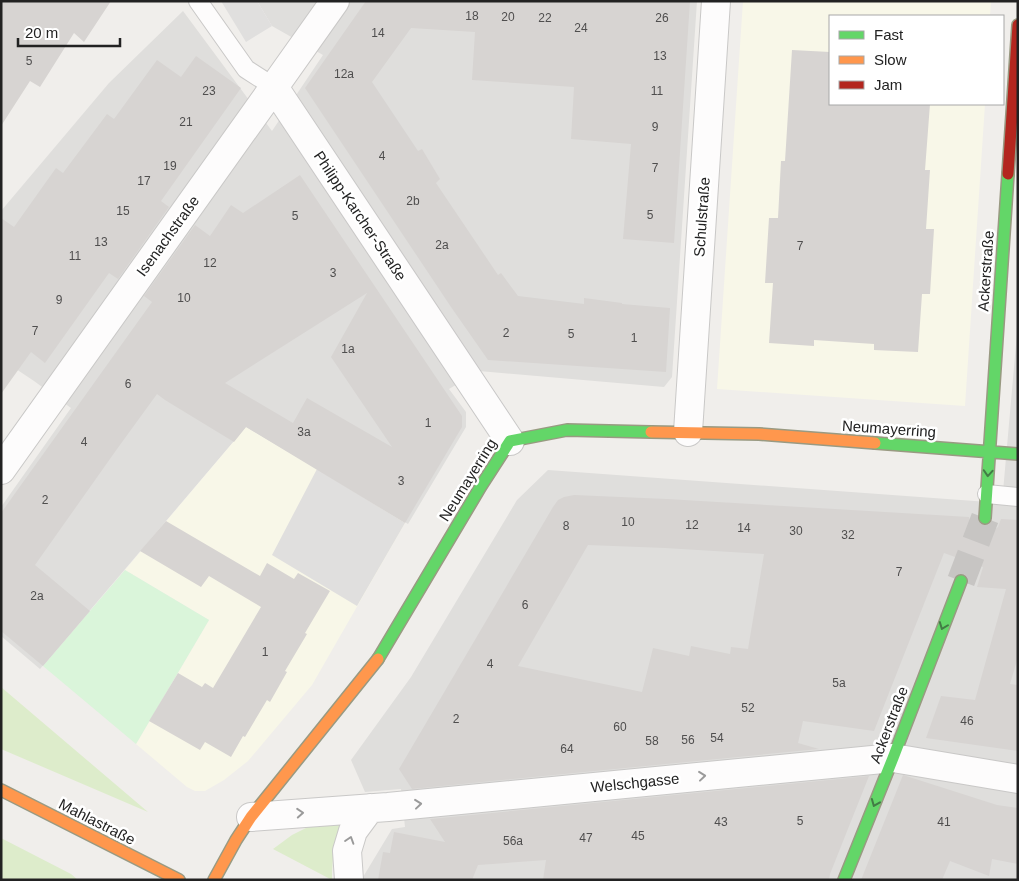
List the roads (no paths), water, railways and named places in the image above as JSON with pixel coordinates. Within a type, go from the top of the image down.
[{"type":"street","name":"Isenachstraße","points":[[1,470],[334,1]]},
{"type":"street","name":"Schulstraße","points":[[688,432],[716,1]]},
{"type":"street","name":"Ackerstraße","points":[[985,518],[1018,25]]},
{"type":"street","name":"Philipp-Karcher-Straße","points":[[274,87],[510,441]]},
{"type":"street","name":"Neumayerring","points":[[214,880],[251,817],[377,660],[510,441],[567,430],[688,432],[759,434],[1018,454]]},
{"type":"street","name":"Ackerstraße","points":[[844,880],[961,580]]},
{"type":"street","name":"Welschgasse","points":[[251,817],[370,808],[893,758],[1018,779]]},
{"type":"street","name":"Mahlastraße","points":[[1,790],[179,880]]},
{"type":"street","points":[[349,880],[346,851],[353,831],[370,808]]},
{"type":"lane","name":"Philipp-Karcher-Straße","points":[[198,1],[246,69],[274,87]]},
{"type":"lane","points":[[987,494],[1018,497]]},
{"type":"tunnel","points":[[961,581],[985,518]]}]
